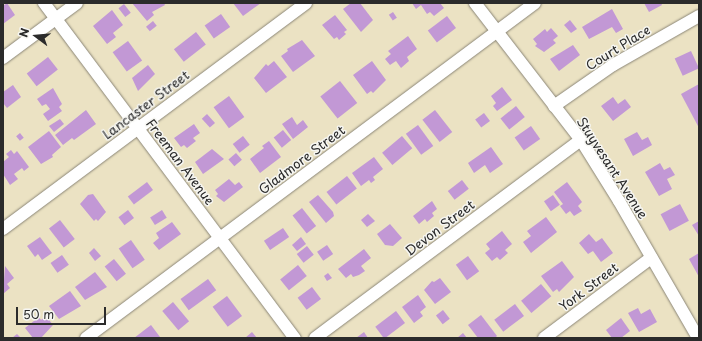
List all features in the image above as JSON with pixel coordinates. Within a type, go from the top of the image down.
[{"type":"street","name":"Freeman Avenue","points":[[44,3],[295,338]]},
{"type":"street","points":[[3,58],[77,3]]},
{"type":"street","name":"Lancaster Street","points":[[3,229],[306,3]]},
{"type":"street","name":"Stuyvesant Avenue","points":[[475,3],[581,140],[698,338]]},
{"type":"street","name":"Gladmore Street","points":[[86,338],[535,3]]},
{"type":"street","name":"Court Place","points":[[554,106],[613,65],[699,16]]},
{"type":"street","name":"Devon Street","points":[[315,338],[581,140]]},
{"type":"street","name":"York Street","points":[[544,338],[651,258]]},
{"type":"building","points":[[7,3],[15,15],[3,24],[3,6]]},
{"type":"building","points":[[132,3],[164,3],[165,5],[152,12],[154,15],[147,21]]},
{"type":"building","points":[[233,3],[261,3],[243,16]]},
{"type":"building","points":[[351,3],[360,3],[373,20],[361,32],[343,9]]},
{"type":"building","points":[[412,3],[440,3],[444,8],[434,16],[430,12],[427,14],[421,5],[416,9]]},
{"type":"building","points":[[644,3],[661,3],[662,5],[649,12]]},
{"type":"building","points":[[124,4],[131,13],[125,17],[118,8]]},
{"type":"building","points":[[612,9],[623,29],[616,33],[612,27],[589,39],[582,27]]},
{"type":"building","points":[[112,10],[123,25],[113,33],[116,37],[107,44],[93,26]]},
{"type":"building","points":[[393,12],[397,18],[393,21],[389,15]]},
{"type":"building","points":[[221,14],[230,27],[214,39],[205,25]]},
{"type":"building","points":[[335,15],[347,30],[344,32],[346,34],[339,40],[337,37],[334,39],[322,25]]},
{"type":"building","points":[[447,16],[456,28],[437,42],[428,30]]},
{"type":"building","points":[[570,20],[577,29],[571,33],[564,25]]},
{"type":"building","points":[[153,21],[157,26],[150,31],[146,27]]},
{"type":"building","points":[[551,28],[558,36],[553,40],[556,43],[544,52],[535,46],[537,44],[533,39],[545,29],[547,32]]},
{"type":"building","points":[[196,32],[206,45],[184,62],[174,49]]},
{"type":"building","points":[[408,36],[417,49],[407,57],[409,61],[401,68],[396,61],[390,65],[385,59],[391,54],[388,51]]},
{"type":"building","points":[[302,40],[315,56],[293,72],[281,56],[288,51],[287,49]]},
{"type":"building","points":[[128,41],[142,60],[127,72],[113,52]]},
{"type":"building","points":[[573,45],[580,55],[559,71],[550,59]]},
{"type":"building","points":[[691,51],[699,68],[683,76],[675,59]]},
{"type":"building","points":[[48,57],[58,70],[37,86],[27,74]]},
{"type":"building","points":[[274,61],[287,77],[266,93],[254,78],[266,64],[268,66]]},
{"type":"building","points":[[372,61],[386,80],[373,93],[371,91],[367,94],[353,75]]},
{"type":"building","points":[[148,65],[155,74],[138,91],[132,78]]},
{"type":"building","points":[[340,81],[357,103],[338,118],[320,96]]},
{"type":"building","points":[[699,84],[699,128],[681,94]]},
{"type":"building","points":[[13,85],[21,97],[7,108],[3,103],[3,92]]},
{"type":"building","points":[[502,87],[512,100],[497,111],[493,106],[496,103],[491,96]]},
{"type":"building","points":[[53,88],[62,104],[59,107],[62,111],[48,121],[43,114],[50,109],[46,104],[42,106],[37,99]]},
{"type":"building","points":[[229,96],[244,117],[229,128],[214,107]]},
{"type":"building","points":[[613,97],[618,104],[625,99],[631,107],[613,121],[601,106]]},
{"type":"building","points":[[516,106],[525,117],[509,129],[500,119]]},
{"type":"building","points":[[86,110],[96,124],[74,140],[72,138],[63,145],[55,135]]},
{"type":"building","points":[[435,110],[452,132],[440,142],[422,120]]},
{"type":"building","points":[[484,113],[490,121],[481,128],[475,120]]},
{"type":"building","points":[[207,114],[215,123],[210,128],[202,119]]},
{"type":"building","points":[[292,117],[297,125],[303,120],[308,127],[293,139],[282,124]]},
{"type":"building","points":[[60,119],[64,124],[54,132],[49,126]]},
{"type":"building","points":[[194,124],[200,133],[193,138],[196,141],[187,148],[184,145],[181,147],[174,138]]},
{"type":"building","points":[[418,125],[433,146],[421,155],[406,134]]},
{"type":"building","points":[[531,126],[540,139],[524,151],[515,137]]},
{"type":"building","points":[[283,130],[291,140],[282,148],[274,138]]},
{"type":"building","points":[[49,131],[61,147],[52,155],[53,157],[41,164],[28,147]]},
{"type":"building","points":[[637,132],[642,140],[648,137],[652,145],[633,156],[624,139]]},
{"type":"building","points":[[20,133],[24,138],[20,141],[16,136]]},
{"type":"building","points":[[243,136],[250,145],[240,153],[233,144]]},
{"type":"building","points":[[402,136],[412,148],[392,165],[382,153]]},
{"type":"building","points":[[269,141],[281,157],[260,173],[250,159],[264,148],[262,146]]},
{"type":"building","points":[[491,147],[503,164],[490,173],[485,165],[474,173],[468,163]]},
{"type":"building","points":[[212,149],[224,159],[203,174],[195,162]]},
{"type":"building","points":[[11,150],[14,154],[17,151],[29,167],[24,171],[22,168],[14,174],[18,179],[10,185],[3,174],[3,162],[9,157],[6,154]]},
{"type":"building","points":[[236,153],[242,160],[234,166],[228,160]]},
{"type":"building","points":[[374,157],[383,169],[373,177],[375,180],[371,183],[369,180],[361,186],[352,173]]},
{"type":"building","points":[[660,163],[664,170],[670,167],[675,175],[667,179],[672,189],[659,196],[645,172]]},
{"type":"building","points":[[347,176],[357,189],[336,205],[327,192]]},
{"type":"building","points":[[229,179],[235,185],[239,182],[243,187],[224,202],[216,196],[218,194],[215,190]]},
{"type":"building","points":[[462,180],[469,189],[455,200],[448,191]]},
{"type":"building","points":[[147,182],[153,190],[134,204],[128,196]]},
{"type":"building","points":[[567,182],[582,202],[578,206],[582,211],[574,216],[570,211],[566,214],[560,206],[563,204],[554,192]]},
{"type":"building","points":[[93,194],[106,212],[98,221],[96,219],[94,221],[80,204],[88,195]]},
{"type":"building","points":[[318,195],[333,212],[334,216],[326,223],[309,202]]},
{"type":"building","points":[[553,195],[560,205],[551,211],[544,201]]},
{"type":"building","points":[[432,201],[437,209],[432,213],[434,216],[427,222],[425,219],[419,224],[413,216]]},
{"type":"building","points":[[680,204],[689,221],[669,231],[661,214]]},
{"type":"building","points":[[302,208],[316,226],[307,234],[293,215]]},
{"type":"building","points":[[128,210],[134,218],[124,225],[118,217]]},
{"type":"building","points":[[162,210],[167,218],[155,225],[150,217]]},
{"type":"building","points":[[368,214],[375,221],[367,227],[361,220]]},
{"type":"building","points":[[546,217],[557,232],[531,253],[523,242],[531,236],[527,231]]},
{"type":"building","points":[[60,220],[75,239],[64,248],[49,229]]},
{"type":"building","points":[[699,221],[699,236],[692,225]]},
{"type":"building","points":[[172,222],[181,234],[159,250],[153,243],[159,238],[156,233]]},
{"type":"building","points":[[390,224],[402,238],[393,246],[385,245],[377,234]]},
{"type":"building","points":[[283,228],[289,237],[270,250],[264,241]]},
{"type":"building","points":[[502,231],[512,244],[505,250],[508,253],[500,260],[497,257],[492,261],[485,253],[490,249],[486,244]]},
{"type":"building","points":[[589,234],[596,242],[602,238],[613,253],[601,262],[593,251],[588,254],[579,243]]},
{"type":"building","points":[[40,237],[52,253],[42,260],[38,254],[35,257],[27,246]]},
{"type":"building","points":[[301,237],[306,244],[297,251],[292,245]]},
{"type":"building","points":[[131,240],[145,260],[132,268],[119,249]]},
{"type":"building","points":[[327,245],[333,254],[323,261],[317,252]]},
{"type":"building","points":[[307,246],[314,255],[304,263],[297,254]]},
{"type":"building","points":[[94,248],[101,256],[95,261],[89,253]]},
{"type":"building","points":[[364,249],[371,258],[361,266],[365,271],[353,277],[351,274],[346,278],[338,269]]},
{"type":"building","points":[[699,253],[699,277],[689,259]]},
{"type":"building","points":[[62,255],[69,265],[57,273],[51,263]]},
{"type":"building","points":[[468,256],[479,271],[467,280],[456,265]]},
{"type":"building","points":[[114,259],[126,274],[117,281],[105,267]]},
{"type":"building","points":[[562,261],[574,277],[559,292],[557,289],[553,292],[541,276]]},
{"type":"building","points":[[298,265],[307,276],[289,290],[280,279]]},
{"type":"building","points":[[5,266],[14,278],[7,284],[10,288],[3,294]]},
{"type":"building","points":[[95,272],[107,287],[85,300],[75,287]]},
{"type":"building","points":[[328,273],[332,278],[327,281],[324,276]]},
{"type":"building","points":[[440,278],[451,292],[435,304],[424,290],[432,281],[434,282]]},
{"type":"building","points":[[208,279],[216,290],[189,310],[180,299]]},
{"type":"building","points":[[541,284],[551,296],[531,313],[521,301]]},
{"type":"building","points":[[312,287],[321,299],[307,310],[298,298]]},
{"type":"building","points":[[70,291],[81,306],[59,319],[49,306]]},
{"type":"building","points":[[418,295],[426,307],[420,312],[423,316],[414,323],[402,307]]},
{"type":"building","points":[[227,296],[242,316],[228,327],[213,307]]},
{"type":"building","points":[[173,302],[189,321],[178,330],[162,311]]},
{"type":"building","points":[[515,304],[524,316],[503,332],[494,320]]},
{"type":"building","points":[[638,308],[641,314],[650,309],[657,322],[639,332],[628,313]]},
{"type":"building","points":[[443,310],[450,319],[443,324],[436,316]]},
{"type":"building","points":[[396,311],[405,323],[385,338],[375,327]]},
{"type":"building","points":[[481,315],[497,336],[495,338],[478,338],[468,325]]},
{"type":"building","points":[[46,316],[53,325],[41,338],[33,338],[25,328],[39,317],[41,320]]},
{"type":"building","points":[[621,318],[630,331],[621,338],[612,338],[606,330]]},
{"type":"building","points":[[151,325],[160,337],[134,338]]},
{"type":"building","points":[[252,332],[257,338],[245,338]]},
{"type":"building","points":[[364,332],[368,338],[356,338]]},
{"type":"building","points":[[463,333],[467,338],[457,338]]},
{"type":"building","points":[[17,334],[21,338],[12,338]]}]
